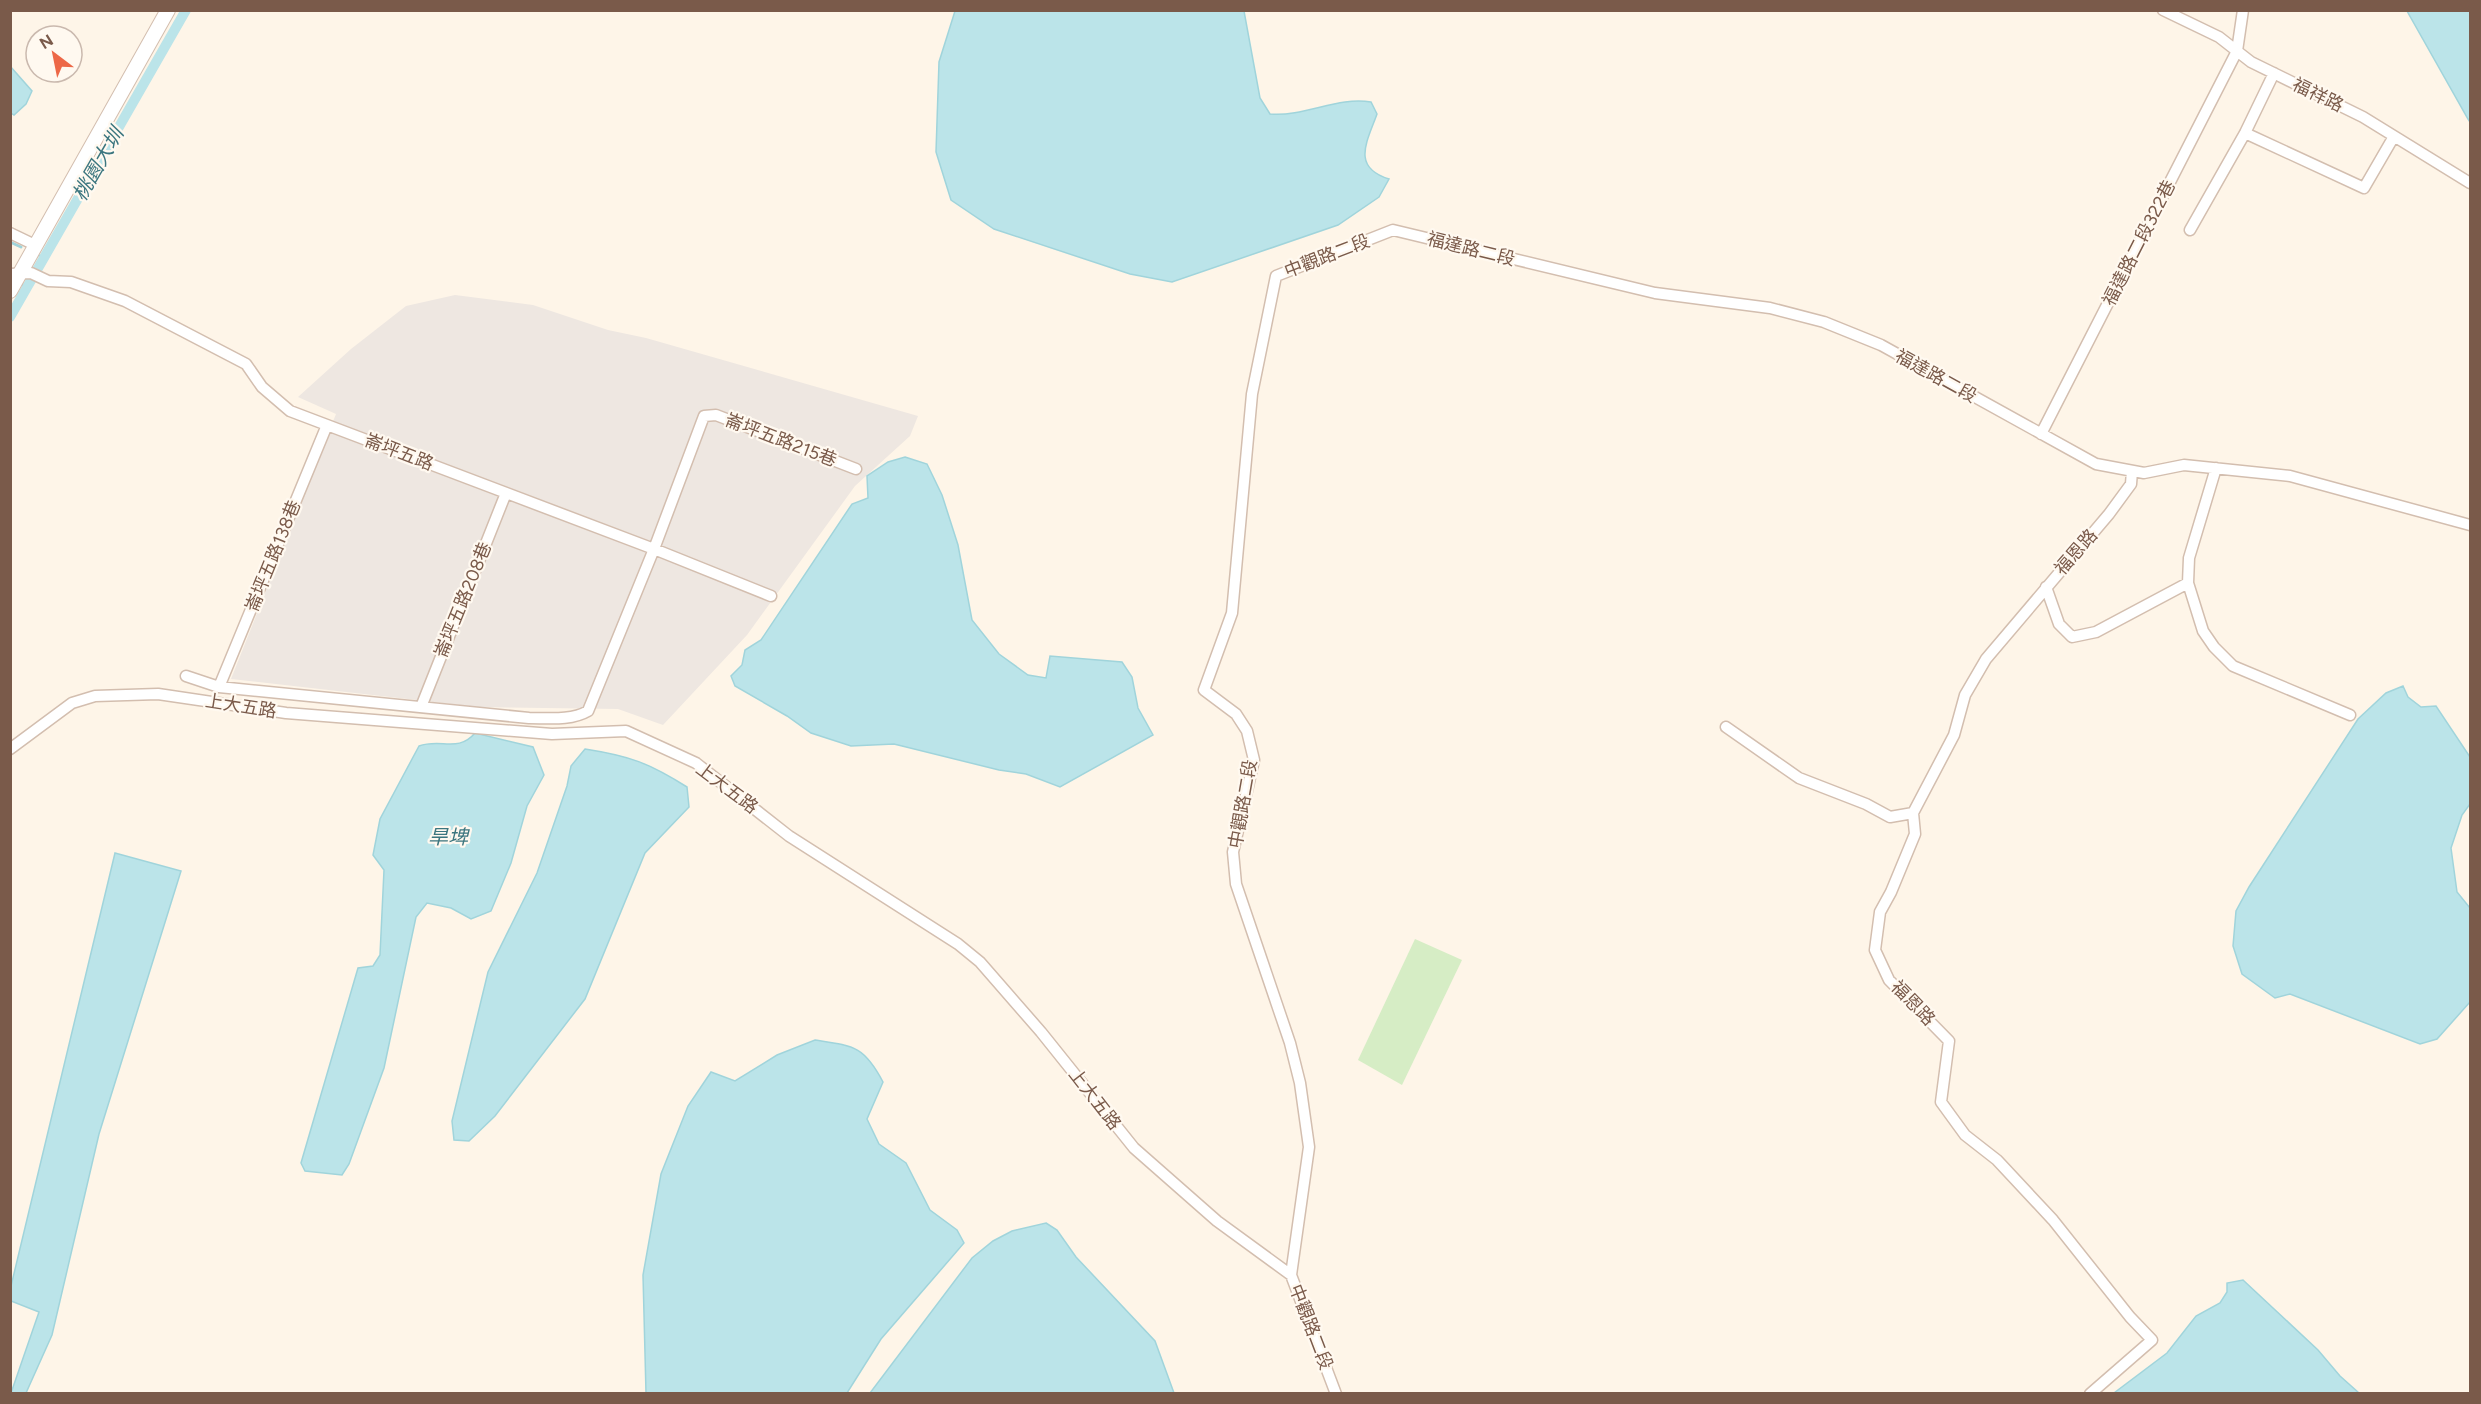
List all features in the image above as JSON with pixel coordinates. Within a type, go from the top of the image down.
[{"type":"street","points":[[10,291],[168,10]]},
{"type":"street","name":"福祥路","points":[[2163,10],[2218,37],[2251,62],[2363,117],[2393,138],[2434,159],[2470,183]]},
{"type":"street","name":"福達路二段322巷","points":[[2041,434],[2237,51],[2243,10]]},
{"type":"street","points":[[2190,230],[2245,133],[2274,73]]},
{"type":"street","points":[[2245,133],[2364,188],[2393,138]]},
{"type":"street","name":"福達路二段","points":[[1394,230],[1655,293],[1770,308],[1824,322],[1881,345],[1919,364],[2096,464],[2144,473],[2184,465],[2290,476],[2470,525]]},
{"type":"street","name":"中觀路二段","points":[[1336,1394],[1292,1275],[1309,1148],[1300,1083],[1290,1042],[1236,884],[1233,852],[1254,760],[1247,731],[1236,714],[1204,690],[1232,613],[1252,394],[1276,276],[1394,230]]},
{"type":"street","points":[[10,233],[35,245]]},
{"type":"street","name":"崙坪五路","points":[[20,274],[48,281],[71,282],[125,301],[246,364],[262,387],[290,411],[654,549],[771,596]]},
{"type":"street","name":"崙坪五路215巷","points":[[654,549],[704,416],[716,415],[856,469]]},
{"type":"street","name":"崙坪五路138巷","points":[[219,687],[327,425]]},
{"type":"street","points":[[2216,468],[2189,558],[2188,583],[2203,631],[2233,666],[2350,715]]},
{"type":"street","name":"福恩路","points":[[2090,1394],[2152,1340],[2130,1317],[2052,1220],[1997,1160],[1965,1135],[1941,1102],[1949,1041],[1889,980],[1875,950],[1880,912],[1891,892],[1915,834],[1913,813],[1954,735],[1965,695],[1986,659],[2109,514],[2131,484],[2132,471]]},
{"type":"street","name":"崙坪五路208巷","points":[[421,707],[506,493]]},
{"type":"street","points":[[186,676],[219,687],[530,718],[569,718],[588,711],[654,549]]},
{"type":"street","points":[[2046,587],[2059,624],[2072,637],[2096,632],[2188,583]]},
{"type":"street","name":"上大五路","points":[[10,749],[72,704],[95,696],[158,694],[286,713],[552,734],[626,730],[696,763],[789,836],[958,944],[980,962],[1041,1032],[1134,1148],[1218,1221],[1292,1275]]},
{"type":"street","points":[[569,718],[582,732]]},
{"type":"street","points":[[1726,727],[1799,778],[1866,804],[1890,817],[1913,813]]},
{"type":"shaded area","points":[[455,295],[533,305],[608,330],[646,338],[918,416],[910,436],[855,486],[747,635],[663,725],[618,709],[478,707],[231,679],[336,414],[298,397],[351,349],[406,306]]},
{"type":"green space","points":[[1415,939],[1462,960],[1402,1085],[1358,1060]]},
{"type":"water","points":[[955,11],[1244,11],[1260,98],[1270,114],[1296,113],[1346,102],[1371,102],[1377,114],[1366,144],[1366,161],[1377,174],[1389,179],[1379,197],[1338,225],[1172,282],[1130,274],[994,229],[951,200],[936,152],[939,62]]},
{"type":"water","points":[[2407,11],[2470,11],[2470,122],[2468,119]]},
{"type":"water","points":[[10,66],[32,91],[26,104],[14,115],[11,113]]},
{"type":"water","points":[[905,457],[927,464],[942,495],[958,545],[972,620],[999,654],[1028,675],[1046,678],[1050,656],[1122,662],[1132,677],[1138,708],[1153,735],[1060,787],[1026,774],[999,770],[894,744],[851,746],[811,733],[787,716],[735,686],[731,676],[742,665],[745,650],[761,640],[852,504],[868,498],[867,476],[888,462]]},
{"type":"water","points":[[2403,686],[2408,697],[2421,707],[2436,706],[2470,757],[2470,804],[2462,815],[2451,848],[2457,892],[2470,908],[2470,1002],[2437,1039],[2420,1044],[2290,994],[2275,998],[2242,974],[2233,946],[2236,911],[2249,887],[2358,719],[2386,693]]},
{"type":"water","name":"旱埤","points":[[475,733],[533,747],[544,775],[527,806],[511,863],[491,911],[471,919],[451,908],[427,903],[416,917],[384,1068],[349,1164],[342,1175],[305,1171],[301,1163],[358,968],[373,966],[380,955],[384,870],[373,855],[380,819],[419,746],[435,743],[456,744],[469,739]]},
{"type":"water","points":[[585,749],[627,758],[661,772],[687,787],[689,807],[645,853],[585,999],[495,1116],[469,1141],[454,1140],[452,1121],[488,972],[537,873],[567,786],[571,766]]},
{"type":"water","points":[[115,853],[181,871],[99,1134],[52,1335],[26,1393],[11,1393],[39,1312],[11,1301],[11,1286]]},
{"type":"water","points":[[815,1040],[849,1046],[870,1061],[883,1082],[867,1119],[879,1144],[906,1163],[930,1210],[957,1230],[964,1243],[881,1339],[847,1393],[646,1393],[643,1275],[661,1174],[688,1106],[711,1072],[735,1081],[777,1055]]},
{"type":"water","points":[[1046,1223],[1057,1230],[1076,1257],[1155,1341],[1174,1393],[870,1393],[972,1258],[993,1241],[1012,1231]]},
{"type":"water","points":[[2243,1280],[2318,1350],[2340,1376],[2359,1393],[2114,1393],[2167,1353],[2196,1316],[2220,1303],[2227,1292],[2227,1283]]},
{"type":"waterway","name":"桃園大圳","points":[[10,317],[186,10]]},
{"type":"waterway","points":[[10,242],[21,247]]},
{"type":"waterway","name":"桃園大圳","points":[[40,256],[44,259]]},
{"type":"waterway","name":"桃園大圳","points":[[23,285],[29,285]]}]
